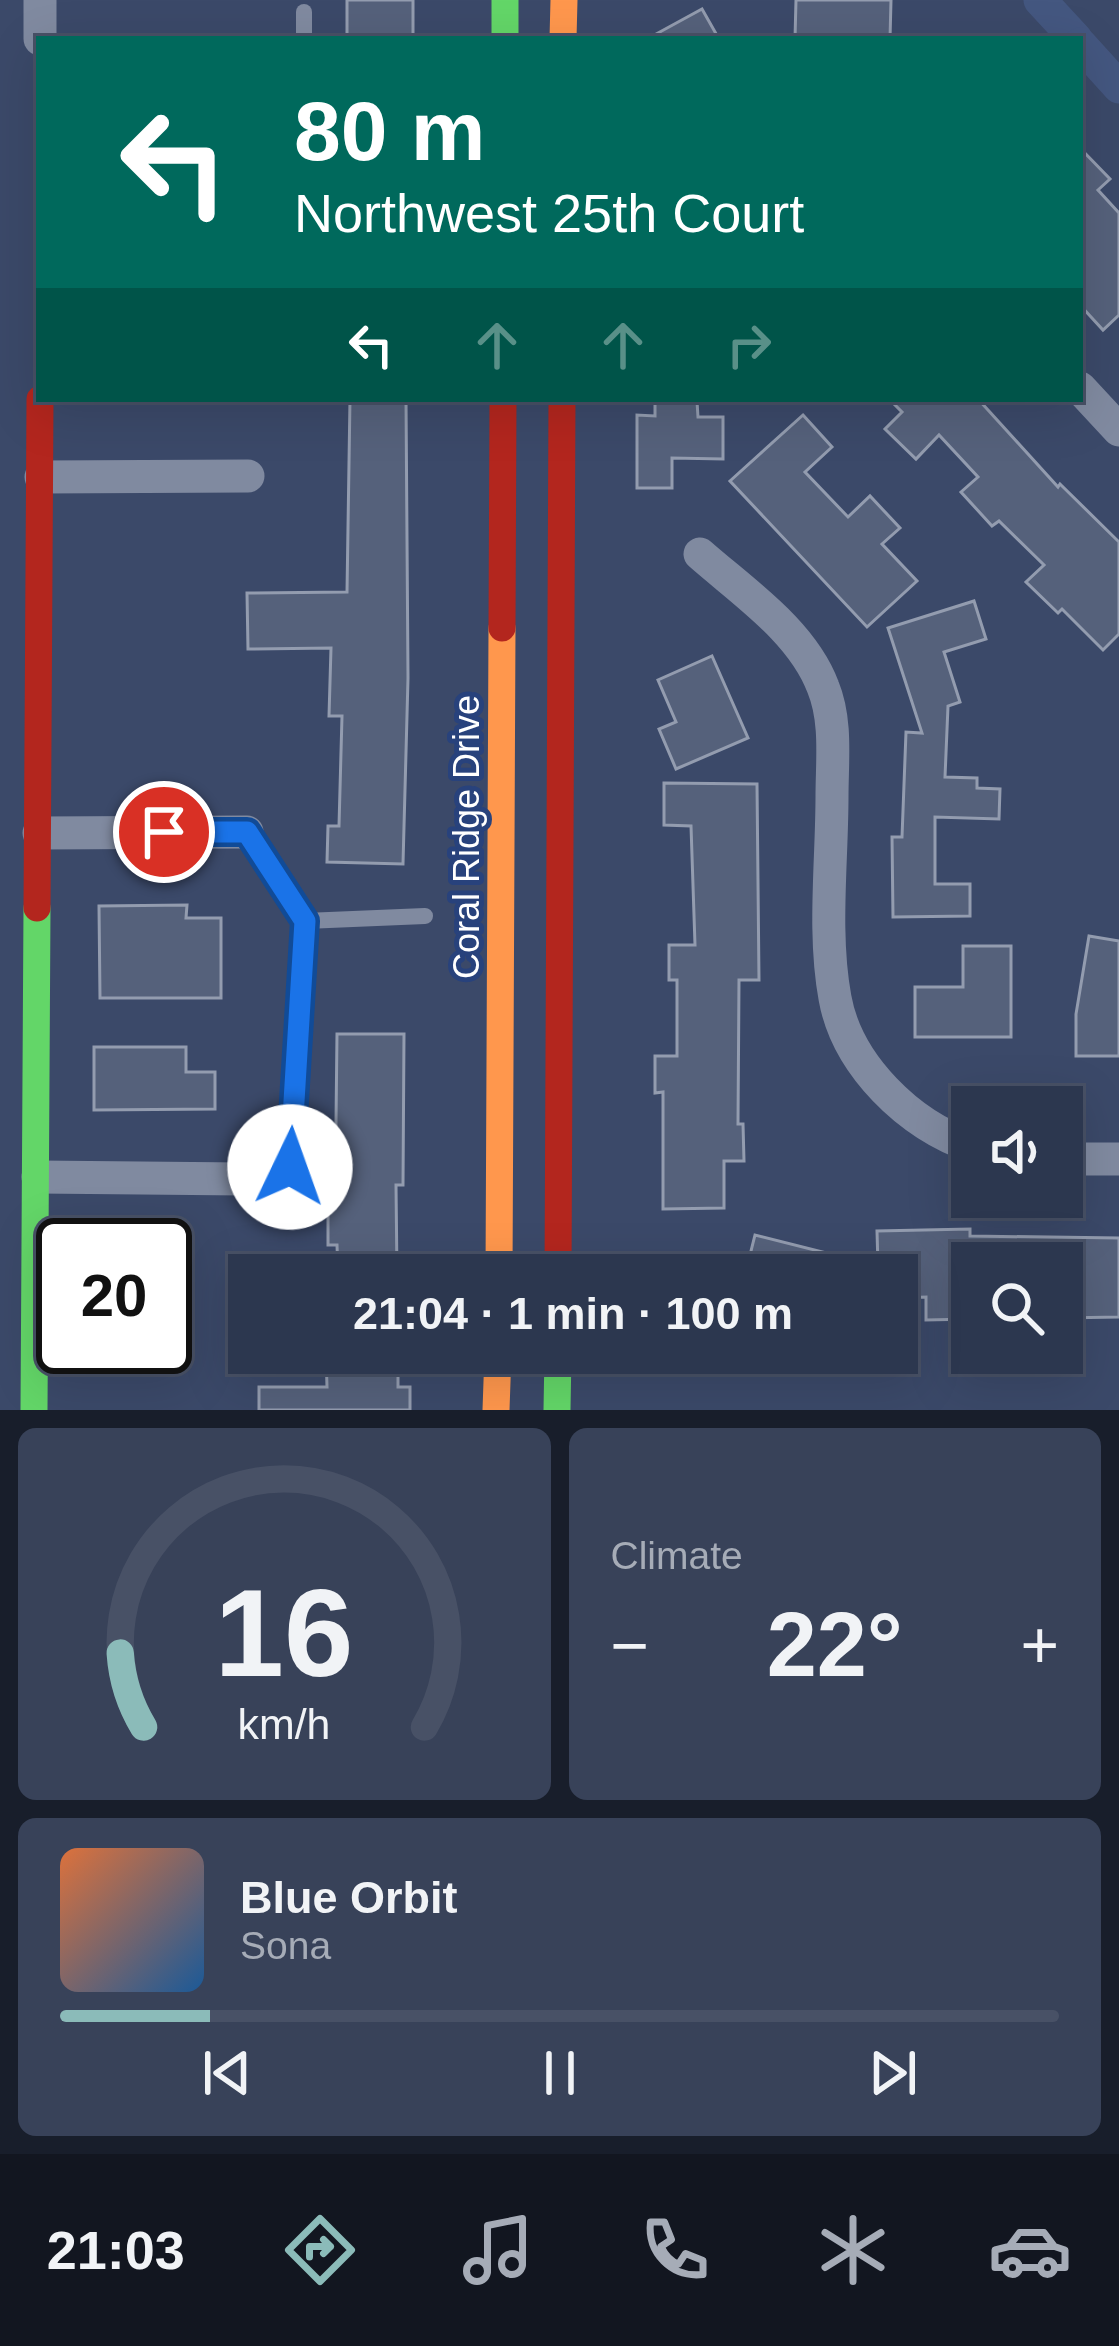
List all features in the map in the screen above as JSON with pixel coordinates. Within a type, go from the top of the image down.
[{"type":"main road","points":[[505,0],[505,36]]},
{"type":"main road","points":[[563,36],[564,0]]},
{"type":"main road","points":[[34,1410],[40,402]]},
{"type":"main road","name":"Coral Ridge Drive","points":[[500,1254],[532,415]]},
{"type":"main road","name":"Coral Ridge Drive","points":[[532,415],[557,1254]]},
{"type":"main road","points":[[496,1410],[497,1374]]},
{"type":"main road","points":[[557,1410],[558,1374]]},
{"type":"street","points":[[40,0],[40,36]]},
{"type":"street","points":[[1083,391],[1119,430]]},
{"type":"street","points":[[40,476],[248,476]]},
{"type":"street","points":[[700,554],[778,622],[823,686],[832,729],[835,1002],[878,1083],[913,1118],[951,1136]]},
{"type":"street","points":[[39,833],[247,832]]},
{"type":"street","points":[[1083,1160],[1119,1159]]},
{"type":"street","points":[[38,1177],[243,1179]]},
{"type":"lane","points":[[304,12],[304,36]]},
{"type":"lane","points":[[243,1179],[290,1167],[305,921],[247,832]]},
{"type":"lane","points":[[305,921],[425,916]]},
{"type":"building","points":[[347,0],[413,0],[413,36],[347,36]]},
{"type":"building","points":[[796,0],[891,0],[890,36],[795,36]]},
{"type":"building","points":[[702,9],[717,36],[652,36]]},
{"type":"building","points":[[1083,151],[1110,179],[1098,190],[1119,213],[1119,315],[1103,330],[1083,308]]},
{"type":"building","points":[[350,402],[406,402],[408,678],[403,864],[327,862],[328,826],[339,826],[342,716],[329,716],[331,648],[248,649],[247,593],[347,592]]},
{"type":"building","points":[[655,402],[697,402],[698,417],[723,417],[723,459],[672,458],[672,488],[637,488],[637,415],[655,416]]},
{"type":"building","points":[[892,402],[981,402],[1058,487],[1060,484],[1119,542],[1119,634],[1103,650],[1026,582],[1044,565],[999,521],[992,526],[961,492],[978,477],[939,435],[916,459],[885,429],[902,412]]},
{"type":"building","points":[[803,415],[832,447],[805,472],[848,517],[870,496],[900,528],[882,544],[917,581],[867,627],[730,481]]},
{"type":"building","points":[[974,601],[986,639],[944,652],[960,702],[948,706],[945,777],[977,778],[977,788],[1000,789],[999,819],[935,817],[935,884],[970,884],[970,916],[893,917],[892,837],[902,837],[906,732],[922,733],[888,628]]},
{"type":"building","points":[[712,656],[748,738],[676,769],[659,729],[676,722],[658,680]]},
{"type":"building","points":[[664,783],[757,784],[759,980],[739,980],[738,1124],[743,1124],[744,1161],[724,1161],[724,1208],[663,1209],[663,1092],[655,1093],[655,1056],[677,1056],[677,980],[669,980],[669,945],[695,945],[691,826],[664,825]]},
{"type":"building","points":[[187,905],[186,918],[221,918],[221,998],[100,998],[99,906]]},
{"type":"building","points":[[1089,936],[1119,941],[1119,1056],[1076,1056],[1076,1014]]},
{"type":"building","points":[[963,946],[1011,946],[1011,1037],[915,1037],[915,987],[963,987]]},
{"type":"building","points":[[337,1034],[404,1034],[403,1185],[396,1185],[397,1254],[337,1254],[337,1245],[328,1245],[328,1208],[335,1208]]},
{"type":"building","points":[[94,1047],[186,1047],[186,1072],[215,1072],[215,1109],[94,1110]]},
{"type":"building","points":[[970,1229],[970,1236],[1119,1238],[1119,1317],[1083,1318],[1083,1242],[951,1242],[951,1319],[926,1320],[926,1297],[918,1297],[918,1254],[878,1254],[877,1231]]},
{"type":"building","points":[[755,1235],[830,1254],[750,1254]]},
{"type":"building","points":[[327,1374],[398,1374],[398,1387],[410,1387],[410,1410],[259,1410],[259,1387],[327,1387]]},
{"type":"waterway","points":[[1040,0],[1073,36]]},
{"type":"waterway","points":[[1083,47],[1119,87]]},
{"type":"traffic: fast","points":[[505,0],[505,36]]},
{"type":"traffic: fast","points":[[34,1410],[37,908]]},
{"type":"traffic: fast","points":[[557,1410],[558,1374]]},
{"type":"traffic: slow","points":[[563,36],[564,0]]},
{"type":"traffic: slow","points":[[499,1254],[502,628]]},
{"type":"traffic: slow","points":[[496,1410],[497,1374]]},
{"type":"traffic: jam","points":[[37,908],[40,402]]},
{"type":"traffic: jam","points":[[502,628],[503,402]]},
{"type":"traffic: jam","points":[[558,1254],[562,402]]},
{"type":"route","points":[[164,832],[247,832],[305,921],[290,1167]]}]
